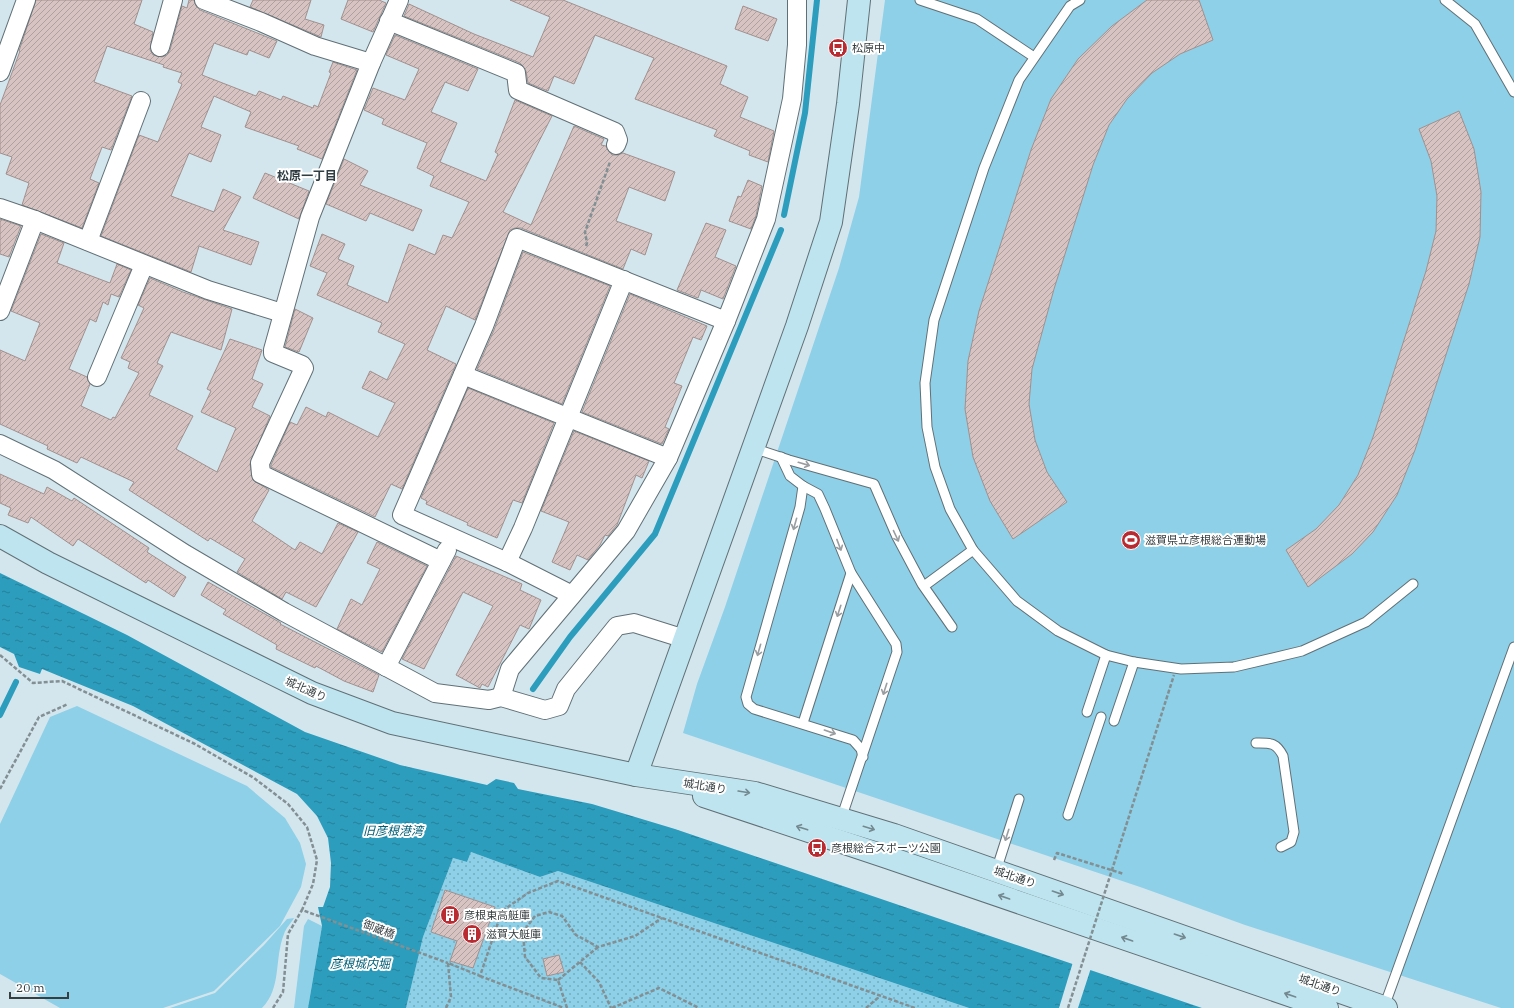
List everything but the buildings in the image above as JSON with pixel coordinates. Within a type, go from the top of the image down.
[{"type":"main road","points":[[636,775],[797,326],[831,222],[848,104],[859,0]]},
{"type":"main road","name":"城北通り","points":[[0,536],[48,563],[312,693],[392,723],[636,775],[755,793],[894,835],[1385,1008]]},
{"type":"main road","name":"城北通り","points":[[636,775],[888,857],[1327,1008]]},
{"type":"street","points":[[0,72],[26,0]]},
{"type":"street","points":[[160,47],[173,0]]},
{"type":"street","points":[[204,0],[261,22],[316,46],[371,63]]},
{"type":"street","points":[[399,0],[371,63],[310,218],[282,313],[273,353],[302,365],[304,368],[260,462],[260,474],[441,561]]},
{"type":"street","points":[[501,697],[510,669],[626,531],[668,458],[726,321],[766,219],[792,99],[797,45],[797,0]]},
{"type":"street","points":[[389,21],[516,73],[518,90],[615,132],[618,140],[616,145]]},
{"type":"street","points":[[88,241],[141,101]]},
{"type":"street","points":[[0,208],[35,220],[208,290],[282,313]]},
{"type":"street","points":[[0,311],[35,220]]},
{"type":"street","points":[[572,595],[507,562],[402,515],[484,326],[517,238],[726,321]]},
{"type":"street","points":[[97,377],[144,264]]},
{"type":"street","points":[[507,562],[523,528],[624,280]]},
{"type":"street","points":[[463,375],[668,458]]},
{"type":"street","points":[[0,444],[54,470],[198,562],[284,612],[435,693],[489,700],[501,697],[545,710],[559,706],[566,689],[617,626],[634,623],[685,639]]},
{"type":"street","points":[[386,668],[452,538]]},
{"type":"lane","points":[[920,0],[977,19],[1034,57]]},
{"type":"lane","points":[[1080,0],[1070,6],[1019,80],[984,168],[934,320],[925,383],[927,428],[935,467],[950,509],[973,550],[1017,601],[1058,631],[1106,655],[1134,662],[1181,669],[1234,667],[1302,651],[1366,622],[1413,584]]},
{"type":"lane","points":[[1445,0],[1475,24],[1514,92]]},
{"type":"lane","points":[[753,448],[874,484],[897,538],[924,586],[952,627]]},
{"type":"lane","points":[[781,457],[790,476],[803,486],[818,494],[851,573],[896,644],[897,652],[841,819]]},
{"type":"lane","points":[[803,486],[800,507],[746,697],[748,704],[754,709],[803,723],[853,740],[861,749],[863,757]]},
{"type":"lane","points":[[924,586],[973,550]]},
{"type":"lane","points":[[803,723],[851,573]]},
{"type":"lane","points":[[1385,1008],[1514,647]]},
{"type":"lane","points":[[1087,712],[1106,655]]},
{"type":"lane","points":[[1114,721],[1134,662]]},
{"type":"lane","points":[[1068,815],[1101,717]]},
{"type":"lane","points":[[1256,743],[1269,743],[1279,747],[1283,756],[1294,832],[1292,842],[1281,846]]},
{"type":"lane","points":[[996,871],[1019,799]]},
{"type":"path","points":[[580,264],[588,243],[585,232],[616,145]]},
{"type":"path","points":[[0,655],[33,683],[62,681],[195,744],[254,778],[288,804],[307,827],[317,860],[313,884],[303,910],[288,934],[283,992],[273,1008]]},
{"type":"path","points":[[1068,1008],[1174,675]]},
{"type":"path","points":[[0,789],[39,717],[68,704]]},
{"type":"path","points":[[1054,860],[1057,853],[1124,874]]},
{"type":"path","points":[[480,976],[502,911],[528,893],[558,881],[915,1008]]},
{"type":"path","name":"御蔵橋","points":[[303,910],[565,1008]]},
{"type":"path","points":[[598,947],[576,935],[562,916],[549,912],[535,916],[523,932],[526,957],[541,978],[558,980],[598,947],[635,936],[662,918]]},
{"type":"path","points":[[580,962],[599,982],[612,1008],[659,988],[698,1008]]},
{"type":"path","points":[[446,1008],[451,997],[448,963]]},
{"type":"path","points":[[558,980],[565,1008]]},
{"type":"path","points":[[866,1008],[881,996]]},
{"type":"shaded area","name":"滋賀県立彦根総合運動場","points":[[885,0],[1514,0],[1514,1008],[1501,1008],[1245,925],[1143,888],[683,733],[697,684],[725,607],[839,268],[859,197]]},
{"type":"shaded area","points":[[77,706],[247,786],[285,818],[300,843],[306,864],[301,887],[280,926],[214,991],[163,1008],[60,1008],[0,974],[0,824],[50,717]]},
{"type":"shaded area","points":[[471,852],[540,877],[558,871],[969,1008],[406,1008],[423,937],[453,858],[467,862]]},
{"type":"shaded area","points":[[294,918],[285,932],[281,944],[277,973],[272,992],[262,1008],[170,1008],[215,993],[264,945],[287,919]]},
{"type":"shaded area","points":[[308,919],[322,926],[308,1008],[294,1008],[304,926]]},
{"type":"water","name":"旧彦根港湾","points":[[0,573],[127,635],[305,732],[400,765],[487,785],[496,779],[514,783],[518,789],[592,804],[675,829],[1202,1008],[969,1008],[558,871],[540,877],[471,852],[467,862],[453,858],[423,937],[406,1008],[308,1008],[322,926],[318,907],[323,907],[330,887],[331,863],[328,838],[317,816],[297,794],[133,706],[42,669],[40,674],[19,667],[14,654],[0,647]]},
{"type":"pier","points":[[1073,962],[1091,968],[1078,1008],[1059,1008]]},
{"type":"waterway","points":[[784,215],[805,113],[817,0]]},
{"type":"waterway","points":[[533,689],[570,637],[655,534],[781,230]]},
{"type":"waterway","points":[[0,715],[16,682]]},
{"type":"place","name":"松原中","points":[[838,48]]},
{"type":"place","name":"滋賀県立彦根総合運動場","points":[[1131,540]]},
{"type":"place","name":"彦根総合スポーツ公園","points":[[817,848]]},
{"type":"place","name":"彦根東高艇庫","points":[[450,915]]},
{"type":"place","name":"滋賀大艇庫","points":[[472,934]]},
{"type":"district","name":"松原一丁目","points":[[307,176]]},
{"type":"water label","name":"彦根城内堀","points":[[360,964]]}]
